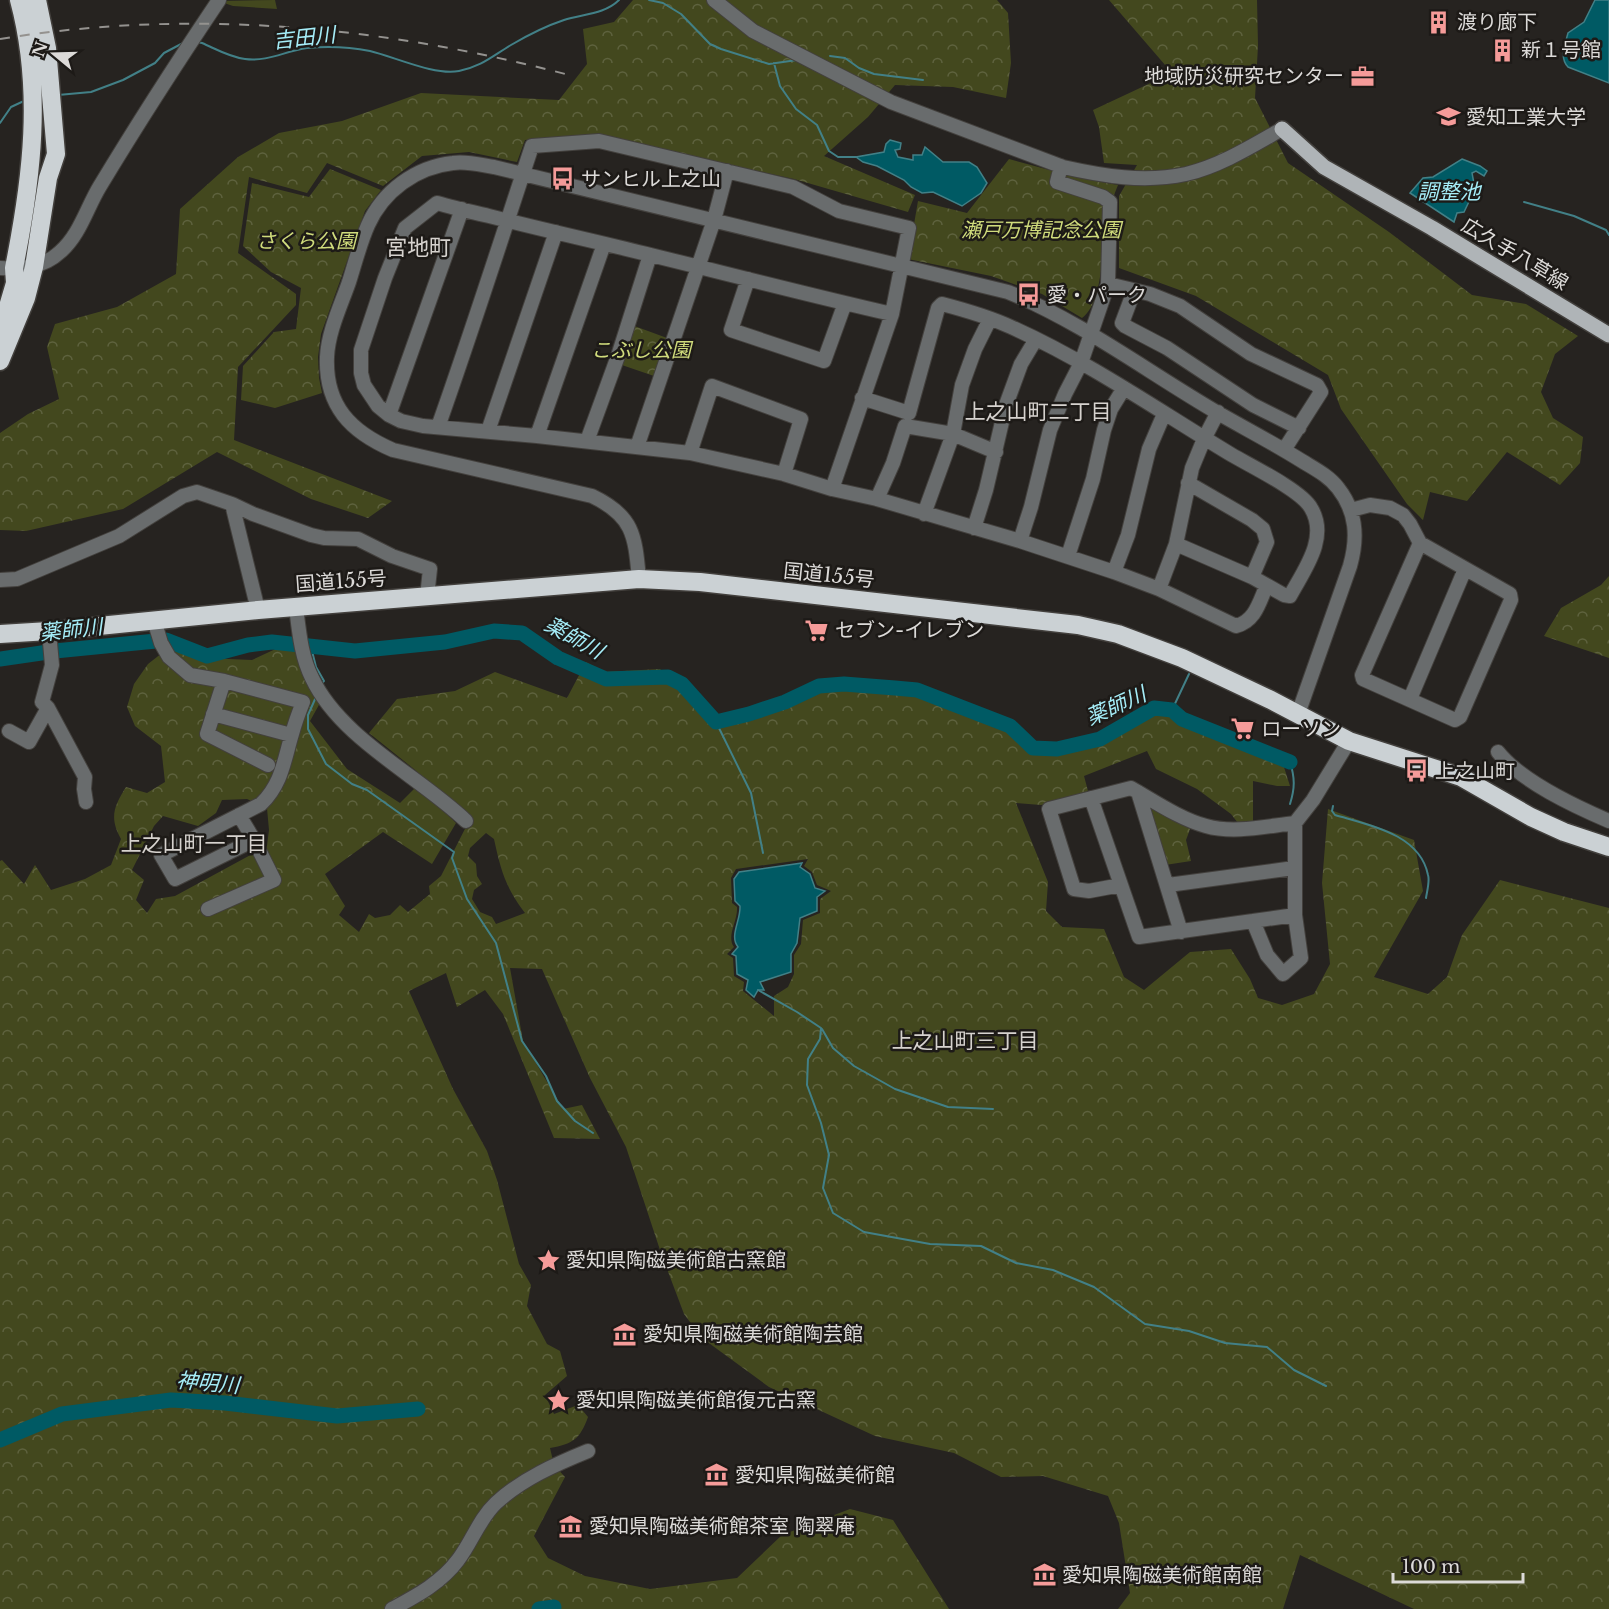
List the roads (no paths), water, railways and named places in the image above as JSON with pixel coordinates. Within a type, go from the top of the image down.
[{"type":"highway","points":[[0,334],[15,283],[7,268],[30,175],[33,152],[29,50],[19,0]]},
{"type":"highway","points":[[0,361],[22,308],[34,267],[48,178],[56,154],[47,48],[37,0]]},
{"type":"highway","name":"国道155号","points":[[0,634],[639,579],[700,582],[1088,627],[1118,634],[1182,658],[1349,741],[1461,777],[1531,817],[1564,832],[1609,847]]},
{"type":"main road","name":"広久手八草線","points":[[1282,129],[1324,167],[1432,228],[1609,334]]},
{"type":"street","points":[[7,268],[34,267],[58,254],[73,238],[96,193],[218,0]]},
{"type":"street","points":[[714,0],[753,31],[891,102],[1061,166],[1122,178],[1187,174],[1242,152],[1282,129]]},
{"type":"street","points":[[438,427],[509,221],[532,146],[598,141],[793,187],[839,211],[909,228],[892,314],[832,489]]},
{"type":"street","points":[[639,579],[632,530],[621,514],[605,502],[592,496],[393,450],[371,441],[356,430],[333,398],[327,355],[334,324],[368,225],[389,194],[405,180],[426,169],[468,162],[523,173],[1008,292],[1035,303],[1321,472],[1337,487],[1351,510],[1355,526],[1355,548],[1298,714]]},
{"type":"street","points":[[1020,541],[1053,421],[1081,363],[1108,284],[1110,202],[1103,197],[1057,182],[1061,166]]},
{"type":"street","points":[[637,447],[714,220],[727,171]]},
{"type":"street","points":[[892,314],[437,203],[405,228],[385,278],[361,350],[361,373],[364,385],[372,398],[389,415],[416,425],[690,453],[784,474],[1068,556],[1159,590],[1236,626],[1245,623],[1253,615],[1266,587]]},
{"type":"street","points":[[389,415],[462,209]]},
{"type":"street","points":[[488,432],[556,232]]},
{"type":"street","points":[[537,436],[604,244]]},
{"type":"street","points":[[588,441],[650,255]]},
{"type":"street","points":[[748,279],[730,330],[824,361],[845,303]]},
{"type":"street","points":[[1108,284],[1150,294],[1180,306],[1251,354],[1317,385],[1321,392],[1284,450]]},
{"type":"street","points":[[1134,291],[1122,323],[1125,326],[1167,348],[1252,405],[1299,428]]},
{"type":"street","points":[[862,398],[909,412],[938,308],[942,304],[990,319],[1036,339],[1124,388],[1292,489],[1311,506],[1317,526],[1316,547],[1290,596],[1284,596],[1252,577],[1176,544]]},
{"type":"street","points":[[924,514],[953,434],[962,385],[975,349],[990,319]]},
{"type":"street","points":[[974,528],[996,452],[1006,405],[1021,364],[1036,339]]},
{"type":"street","points":[[690,453],[712,386],[801,419],[784,474]]},
{"type":"street","points":[[1068,556],[1093,479],[1104,430],[1124,388]]},
{"type":"street","points":[[1159,590],[1176,544],[1188,483],[1204,438],[1218,412]]},
{"type":"street","points":[[1114,572],[1128,535],[1149,449],[1164,414]]},
{"type":"street","points":[[877,499],[893,463],[905,426],[953,434],[996,452]]},
{"type":"street","points":[[1188,483],[1252,520],[1263,529],[1268,542],[1252,577]]},
{"type":"street","points":[[0,580],[17,579],[119,536],[183,496],[197,492],[324,538],[358,539],[392,556],[430,569],[427,597]]},
{"type":"street","points":[[232,504],[258,610]]},
{"type":"street","points":[[1351,510],[1370,505],[1390,508],[1402,515],[1410,524],[1420,543],[1510,594],[1511,600],[1460,717],[1455,720],[1363,679],[1362,675],[1420,543]]},
{"type":"street","points":[[1410,699],[1465,569]]},
{"type":"street","points":[[296,607],[302,650],[312,678],[326,702],[365,741],[466,821]]},
{"type":"street","points":[[154,620],[160,643],[177,666],[190,675],[224,681],[303,702],[291,735],[285,766],[271,795],[261,804],[161,855],[175,879],[254,840]]},
{"type":"street","points":[[49,631],[52,665],[42,702],[48,708],[85,777],[86,802]]},
{"type":"street","points":[[224,681],[207,734],[268,765]]},
{"type":"street","points":[[9,731],[29,742],[48,708]]},
{"type":"street","points":[[213,714],[291,735]]},
{"type":"street","points":[[1253,921],[1267,955],[1283,974],[1301,958],[1295,915],[1295,824],[1313,800],[1349,741]]},
{"type":"street","points":[[1498,752],[1508,765],[1571,804],[1609,821]]},
{"type":"street","points":[[1121,885],[1089,891],[1074,890],[1049,809],[1131,788],[1178,814],[1206,826],[1228,829],[1295,824]]},
{"type":"street","points":[[1138,792],[1181,932]]},
{"type":"street","points":[[1091,798],[1139,938],[1295,915]]},
{"type":"street","points":[[208,909],[274,880],[239,815]]},
{"type":"street","points":[[1168,885],[1294,868]]},
{"type":"street","points":[[392,1609],[418,1595],[446,1575],[458,1560],[481,1521],[495,1504],[529,1478],[588,1451]]},
{"type":"water","points":[[1595,0],[1609,0],[1609,83],[1568,67],[1564,59],[1568,33],[1584,22]]},
{"type":"water","points":[[890,140],[901,143],[900,149],[895,150],[898,157],[913,160],[913,155],[922,155],[925,147],[943,162],[969,162],[977,167],[987,183],[981,193],[962,206],[933,192],[922,193],[904,180],[856,157],[884,152]]},
{"type":"water","name":"調整池","points":[[1462,159],[1487,171],[1484,176],[1476,171],[1472,173],[1475,189],[1464,212],[1457,213],[1454,222],[1410,193],[1423,178],[1433,177]]},
{"type":"water","points":[[802,863],[800,867],[810,874],[815,888],[825,891],[817,897],[817,911],[800,918],[797,943],[791,954],[791,972],[760,982],[764,990],[758,990],[754,997],[746,990],[748,980],[737,974],[736,956],[732,954],[738,947],[735,933],[740,911],[740,906],[735,901],[734,879],[739,872]]},
{"type":"waterway","name":"吉田川","points":[[197,42],[228,55],[253,60],[307,48],[355,49],[449,72],[480,64],[517,41],[544,28],[564,20],[600,11],[619,0]]},
{"type":"waterway","points":[[649,0],[663,3],[681,14],[710,44],[721,49],[769,64],[797,60]]},
{"type":"waterway","name":"吉田川","points":[[58,95],[91,92],[123,80],[155,63],[164,53],[183,43]]},
{"type":"waterway","points":[[830,56],[845,58],[859,68],[874,74],[923,80]]},
{"type":"waterway","points":[[774,63],[780,86],[796,109],[817,125],[829,151],[838,157],[856,157]]},
{"type":"waterway","name":"吉田川","points":[[0,123],[11,107],[26,100]]},
{"type":"waterway","points":[[1524,202],[1574,216],[1606,230],[1609,235]]},
{"type":"waterway","name":"薬師川","points":[[0,659],[166,640],[207,656],[248,645],[272,642],[355,651],[445,642],[494,631],[522,633],[558,658],[606,679],[668,677],[682,684],[716,722],[785,702],[819,686],[844,684],[917,690],[1010,726],[1033,748],[1057,749],[1100,739],[1154,708],[1172,710],[1182,719],[1290,762]]},
{"type":"waterway","points":[[311,647],[316,667],[324,681],[322,683]]},
{"type":"waterway","points":[[1172,710],[1189,674]]},
{"type":"waterway","points":[[316,697],[308,715],[308,729],[326,764],[352,784],[367,790],[454,852],[452,858],[467,899],[496,943],[522,1041],[546,1076],[557,1101],[575,1121],[593,1133]]},
{"type":"waterway","points":[[716,722],[751,793],[763,853]]},
{"type":"waterway","points":[[1290,762],[1294,783],[1290,804]]},
{"type":"waterway","points":[[1333,806],[1332,811],[1335,815],[1391,833],[1415,850],[1423,861],[1428,875],[1426,898]]},
{"type":"waterway","points":[[758,990],[821,1028],[820,1039],[808,1059],[807,1085],[821,1123],[829,1155],[823,1188],[833,1213],[864,1232],[930,1244],[981,1246],[1016,1263],[1053,1270],[1094,1287],[1145,1324],[1189,1331],[1225,1343],[1267,1347],[1294,1370],[1326,1386]]},
{"type":"waterway","points":[[822,1029],[833,1048],[854,1066],[895,1089],[948,1107],[993,1109]]},
{"type":"waterway","name":"神明川","points":[[0,1440],[62,1414],[171,1400],[225,1403],[337,1416],[418,1409]]},
{"type":"waterway","points":[[539,1609],[554,1607]]},
{"type":"railway","points":[[0,39],[72,30],[143,25],[215,24],[286,27],[428,44],[569,75]]},
{"type":"place","name":"渡り廊下","points":[[1439,22]]},
{"type":"place","name":"新１号館","points":[[1503,50]]},
{"type":"place","name":"地域防災研究センター","points":[[1362,76]]},
{"type":"place","name":"愛知工業大学","points":[[1448,117]]},
{"type":"place","name":"サンヒル上之山","points":[[563,179]]},
{"type":"place","name":"愛・パーク","points":[[1029,295]]},
{"type":"place","name":"セブン-イレブン","points":[[817,630]]},
{"type":"place","name":"ローソン","points":[[1243,729]]},
{"type":"place","name":"上之山町","points":[[1417,771]]},
{"type":"place","name":"愛知県陶磁美術館古窯館","points":[[548,1260]]},
{"type":"place","name":"愛知県陶磁美術館陶芸館","points":[[625,1334]]},
{"type":"place","name":"愛知県陶磁美術館復元古窯","points":[[558,1400]]},
{"type":"place","name":"愛知県陶磁美術館","points":[[717,1475]]},
{"type":"place","name":"愛知県陶磁美術館茶室 陶翠庵","points":[[571,1526]]},
{"type":"place","name":"愛知県陶磁美術館南館","points":[[1044,1575]]},
{"type":"district","name":"宮地町","points":[[418,247]]},
{"type":"district","name":"上之山町二丁目","points":[[1038,412]]},
{"type":"district","name":"上之山町一丁目","points":[[194,844]]},
{"type":"district","name":"上之山町三丁目","points":[[965,1041]]},
{"type":"park label","name":"瀬戸万博記念公園","points":[[1041,230]]},
{"type":"park label","name":"さくら公園","points":[[306,241]]},
{"type":"park label","name":"こぶし公園","points":[[641,350]]}]
